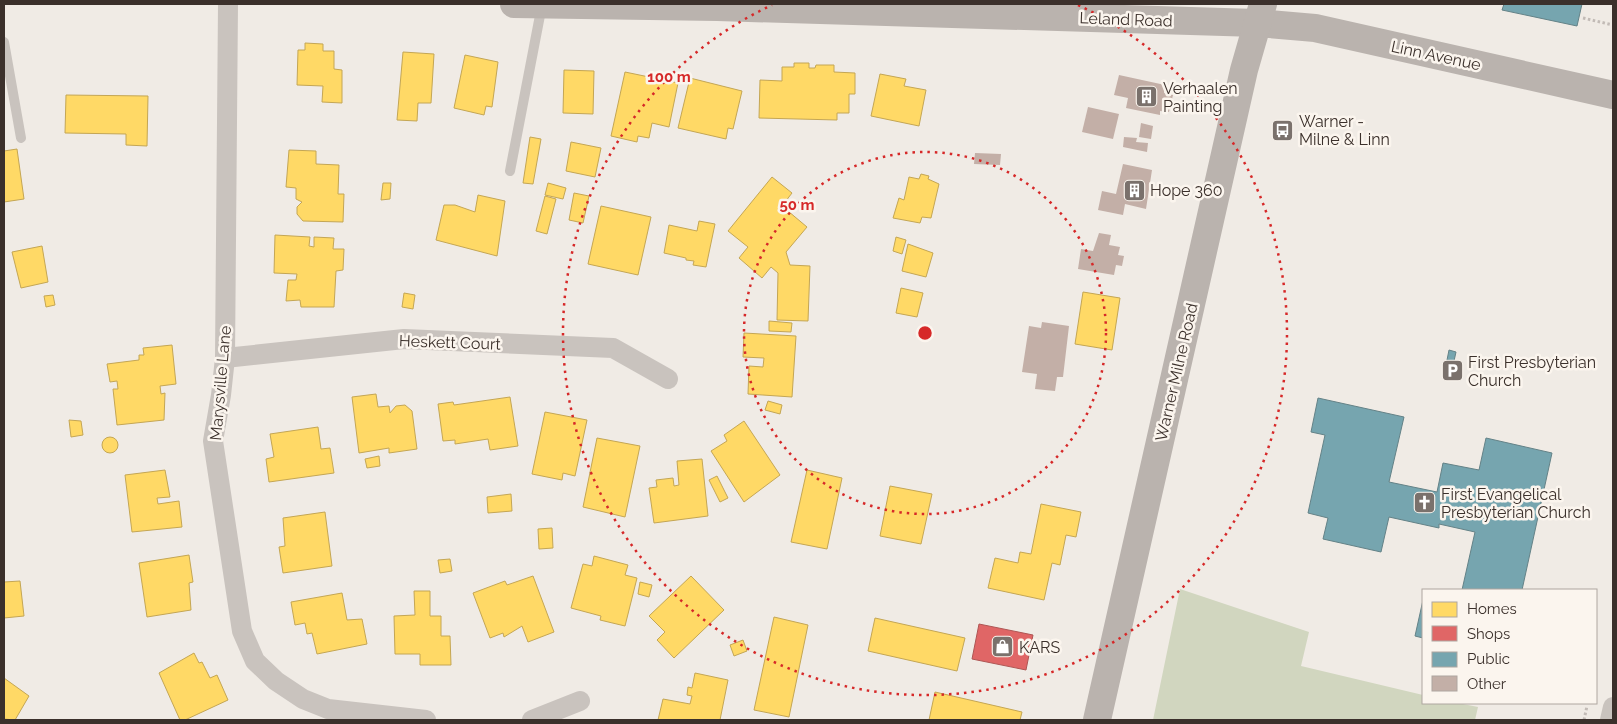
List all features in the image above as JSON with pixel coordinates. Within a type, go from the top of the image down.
[{"type":"main road","name":"Leland Road","points":[[514,4],[1260,14]]},
{"type":"main road","name":"Linn Avenue","points":[[1260,14],[1613,95]]},
{"type":"main road","name":"Warner Milne Road","points":[[1097,720],[1244,70],[1260,14]]},
{"type":"street","name":"Marysville Lane","points":[[228,4],[224,358],[221,395],[213,441],[242,631],[255,661],[276,681],[303,699],[328,710],[426,720]]},
{"type":"street","name":"Heskett Court","points":[[224,358],[404,339],[603,347],[613,348],[668,380]]},
{"type":"street","points":[[532,720],[580,701]]},
{"type":"street","points":[[1610,720],[1613,707]]},
{"type":"lane","points":[[510,171],[542,4]]},
{"type":"lane","points":[[4,42],[21,138]]},
{"type":"path","points":[[1583,18],[1613,24]]},
{"type":"path","points":[[1584,720],[1587,706]]},
{"type":"green space","points":[[1180,589],[1309,632],[1301,666],[1422,695],[1422,704],[1463,704],[1478,707],[1475,720],[1153,720]]},
{"type":"building: Homes","points":[[305,43],[323,44],[323,51],[334,51],[334,69],[342,70],[342,103],[322,102],[323,86],[297,85],[298,50],[305,50]]},
{"type":"building: Homes","points":[[403,52],[434,54],[431,103],[418,103],[417,121],[397,120]]},
{"type":"building: Homes","points":[[465,55],[498,62],[492,107],[486,106],[484,115],[454,108]]},
{"type":"building: Homes","points":[[794,63],[809,63],[809,68],[815,68],[816,65],[834,65],[834,72],[855,73],[855,94],[849,94],[849,113],[837,113],[837,120],[759,118],[760,80],[782,81],[782,67],[794,67]]},
{"type":"building: Homes","points":[[564,70],[594,71],[593,114],[563,113]]},
{"type":"building: Homes","points":[[625,72],[678,83],[669,127],[652,123],[649,138],[638,136],[637,142],[611,136]]},
{"type":"building: Homes","points":[[880,74],[906,79],[904,86],[926,90],[919,126],[871,116]]},
{"type":"building: Homes","points":[[690,78],[742,91],[733,129],[728,128],[726,139],[678,128]]},
{"type":"building: Homes","points":[[66,95],[148,96],[147,146],[126,145],[126,134],[65,133]]},
{"type":"building: Homes","points":[[530,137],[541,139],[533,184],[523,183]]},
{"type":"building: Homes","points":[[571,142],[601,148],[595,177],[566,171]]},
{"type":"building: Homes","points":[[17,149],[24,199],[4,202],[4,151]]},
{"type":"building: Homes","points":[[289,150],[316,151],[316,164],[339,165],[338,194],[344,194],[343,222],[303,221],[297,214],[297,207],[302,202],[296,199],[296,188],[286,187]]},
{"type":"building: Homes","points":[[921,174],[929,176],[928,179],[939,184],[931,218],[922,217],[920,223],[893,218],[899,198],[904,200],[909,177],[919,179]]},
{"type":"building: Homes","points":[[772,177],[792,193],[782,206],[807,227],[786,252],[790,265],[810,266],[808,321],[777,320],[778,273],[771,267],[762,278],[739,258],[748,247],[728,231]]},
{"type":"building: Homes","points":[[383,183],[391,183],[390,199],[381,200]]},
{"type":"building: Homes","points":[[548,183],[566,188],[563,199],[545,195]]},
{"type":"building: Homes","points":[[574,193],[589,196],[583,223],[569,220]]},
{"type":"building: Homes","points":[[478,195],[505,201],[497,256],[436,240],[444,205],[455,205],[475,212]]},
{"type":"building: Homes","points":[[545,196],[556,199],[547,234],[536,231]]},
{"type":"building: Homes","points":[[601,206],[651,217],[638,275],[588,264]]},
{"type":"building: Homes","points":[[699,221],[715,224],[706,267],[693,265],[694,261],[686,260],[686,258],[664,253],[669,225],[697,231]]},
{"type":"building: Homes","points":[[275,235],[310,237],[309,246],[314,247],[314,237],[334,238],[333,249],[344,249],[343,270],[336,271],[334,307],[301,307],[300,300],[286,301],[288,280],[296,280],[297,274],[274,273]]},
{"type":"building: Homes","points":[[896,237],[906,240],[902,254],[893,251]]},
{"type":"building: Homes","points":[[908,244],[933,253],[926,277],[902,271]]},
{"type":"building: Homes","points":[[42,246],[48,282],[21,288],[12,252]]},
{"type":"building: Homes","points":[[901,288],[923,293],[917,317],[896,313]]},
{"type":"building: Homes","points":[[1083,292],[1120,298],[1112,350],[1075,344]]},
{"type":"building: Homes","points":[[404,293],[415,295],[413,309],[402,307]]},
{"type":"building: Homes","points":[[53,295],[55,305],[46,307],[44,296]]},
{"type":"building: Homes","points":[[769,321],[792,323],[791,332],[769,331]]},
{"type":"building: Homes","points":[[744,333],[796,336],[792,397],[748,394],[749,366],[763,367],[764,358],[743,357]]},
{"type":"building: Homes","points":[[172,345],[176,384],[160,386],[161,394],[165,393],[164,420],[117,425],[113,389],[118,389],[117,381],[110,382],[107,364],[139,360],[139,355],[144,355],[143,348]]},
{"type":"building: Homes","points":[[376,394],[378,407],[389,406],[390,413],[396,406],[405,405],[412,411],[417,449],[389,453],[389,448],[359,453],[352,397]]},
{"type":"building: Homes","points":[[510,397],[518,446],[490,450],[488,439],[455,444],[455,440],[443,441],[438,404],[453,402],[454,405]]},
{"type":"building: Homes","points":[[768,401],[782,405],[780,414],[765,410]]},
{"type":"building: Homes","points":[[545,412],[587,420],[575,476],[563,473],[562,480],[532,474]]},
{"type":"building: Homes","points":[[69,420],[81,421],[83,435],[71,437]]},
{"type":"building: Homes","points":[[744,421],[780,475],[744,502],[711,451],[727,441],[724,435]]},
{"type":"building: Homes","points":[[318,427],[321,449],[330,448],[334,473],[269,482],[266,459],[274,457],[270,434]]},
{"type":"building: Homes","points":[[107,437],[113,437],[118,442],[116,451],[107,453],[102,448],[102,442]]},
{"type":"building: Homes","points":[[597,438],[640,446],[625,517],[583,507]]},
{"type":"building: Homes","points":[[379,456],[380,466],[367,468],[365,459]]},
{"type":"building: Homes","points":[[702,459],[708,516],[654,523],[649,488],[657,487],[656,480],[673,478],[674,486],[679,485],[677,461]]},
{"type":"building: Homes","points":[[165,470],[170,497],[157,498],[158,504],[179,501],[182,527],[132,532],[125,475]]},
{"type":"building: Homes","points":[[807,470],[842,478],[827,549],[791,542]]},
{"type":"building: Homes","points":[[717,476],[728,498],[720,502],[709,480]]},
{"type":"building: Homes","points":[[890,486],[932,494],[921,544],[880,536]]},
{"type":"building: Homes","points":[[511,494],[512,511],[488,513],[487,497]]},
{"type":"building: Homes","points":[[1041,504],[1081,512],[1076,537],[1066,535],[1060,565],[1052,563],[1044,600],[988,588],[995,558],[1018,563],[1020,552],[1031,554]]},
{"type":"building: Homes","points":[[325,512],[332,566],[283,573],[279,547],[285,546],[283,518]]},
{"type":"building: Homes","points":[[552,528],[553,548],[539,549],[538,529]]},
{"type":"building: Homes","points":[[189,555],[193,582],[189,583],[191,610],[147,617],[139,563]]},
{"type":"building: Homes","points":[[594,556],[628,565],[625,575],[637,578],[625,626],[600,620],[601,616],[571,608],[583,564],[592,566]]},
{"type":"building: Homes","points":[[450,559],[452,571],[440,573],[438,560]]},
{"type":"building: Homes","points":[[533,576],[554,632],[528,642],[522,626],[504,637],[503,633],[490,638],[473,593],[505,581],[507,585]]},
{"type":"building: Homes","points":[[691,576],[724,610],[674,658],[657,640],[665,632],[649,616]]},
{"type":"building: Homes","points":[[20,581],[24,616],[4,618],[4,582]]},
{"type":"building: Homes","points":[[640,582],[652,585],[649,597],[638,594]]},
{"type":"building: Homes","points":[[414,591],[430,591],[430,616],[441,616],[441,636],[450,636],[451,665],[420,665],[420,654],[395,654],[394,616],[415,615]]},
{"type":"building: Homes","points":[[342,593],[347,620],[362,619],[367,644],[317,654],[312,633],[307,634],[305,623],[295,625],[291,602]]},
{"type":"building: Homes","points":[[774,617],[808,625],[789,717],[754,710]]},
{"type":"building: Homes","points":[[875,618],[965,638],[957,671],[868,651]]},
{"type":"building: Homes","points":[[743,640],[747,651],[734,656],[730,645]]},
{"type":"building: Homes","points":[[194,653],[199,663],[202,662],[210,678],[217,675],[228,700],[185,720],[180,720],[159,673]]},
{"type":"building: Homes","points":[[695,673],[728,680],[720,720],[658,720],[663,699],[690,704],[692,696],[687,695],[688,687],[692,688]]},
{"type":"building: Homes","points":[[4,678],[29,696],[15,720],[4,719]]},
{"type":"building: Homes","points":[[935,692],[1022,712],[1020,720],[929,720]]},
{"type":"building: Shops","name":"KARS","points":[[979,624],[1033,635],[1026,670],[972,659]]},
{"type":"building: Public","points":[[1504,4],[1582,4],[1577,26],[1502,10]]},
{"type":"building: Public","points":[[1449,350],[1456,352],[1454,361],[1447,360]]},
{"type":"building: Public","name":"First Evangelical Presbyterian Church","points":[[1318,398],[1404,417],[1389,482],[1437,492],[1443,463],[1479,470],[1486,438],[1552,453],[1522,589],[1462,589],[1475,532],[1439,524],[1439,528],[1389,517],[1381,552],[1323,539],[1328,518],[1308,513],[1325,435],[1311,432]]},
{"type":"building: Public","points":[[1422,604],[1422,638],[1415,636]]},
{"type":"building: Other","name":"Verhaalen Painting","points":[[1119,75],[1165,85],[1164,93],[1173,95],[1169,112],[1160,111],[1160,115],[1126,108],[1128,98],[1114,95]]},
{"type":"building: Other","points":[[1088,107],[1119,114],[1113,139],[1082,132]]},
{"type":"building: Other","points":[[1141,123],[1153,126],[1151,139],[1139,137]]},
{"type":"building: Other","points":[[1124,137],[1137,138],[1136,142],[1148,143],[1147,152],[1123,147]]},
{"type":"building: Other","points":[[975,153],[1001,154],[1000,165],[974,164]]},
{"type":"building: Other","name":"Hope 360","points":[[1123,164],[1152,170],[1146,209],[1125,204],[1123,215],[1098,210],[1102,191],[1116,194]]},
{"type":"building: Other","points":[[1099,233],[1111,235],[1109,245],[1120,247],[1118,255],[1124,256],[1122,266],[1116,265],[1114,275],[1078,269],[1081,249],[1093,251]]},
{"type":"building: Other","points":[[1042,322],[1069,326],[1063,377],[1057,377],[1055,391],[1035,389],[1037,374],[1022,372],[1029,326],[1041,328]]},
{"type":"place","name":"Verhaalen Painting","points":[[1147,97]]},
{"type":"place","name":"Warner - Milne & Linn","points":[[1283,130]]},
{"type":"place","name":"Hope 360","points":[[1134,190]]},
{"type":"place","name":"First Presbyterian Church","points":[[1452,371]]},
{"type":"place","name":"First Evangelical Presbyterian Church","points":[[1425,503]]},
{"type":"place","name":"KARS","points":[[1003,647]]}]
